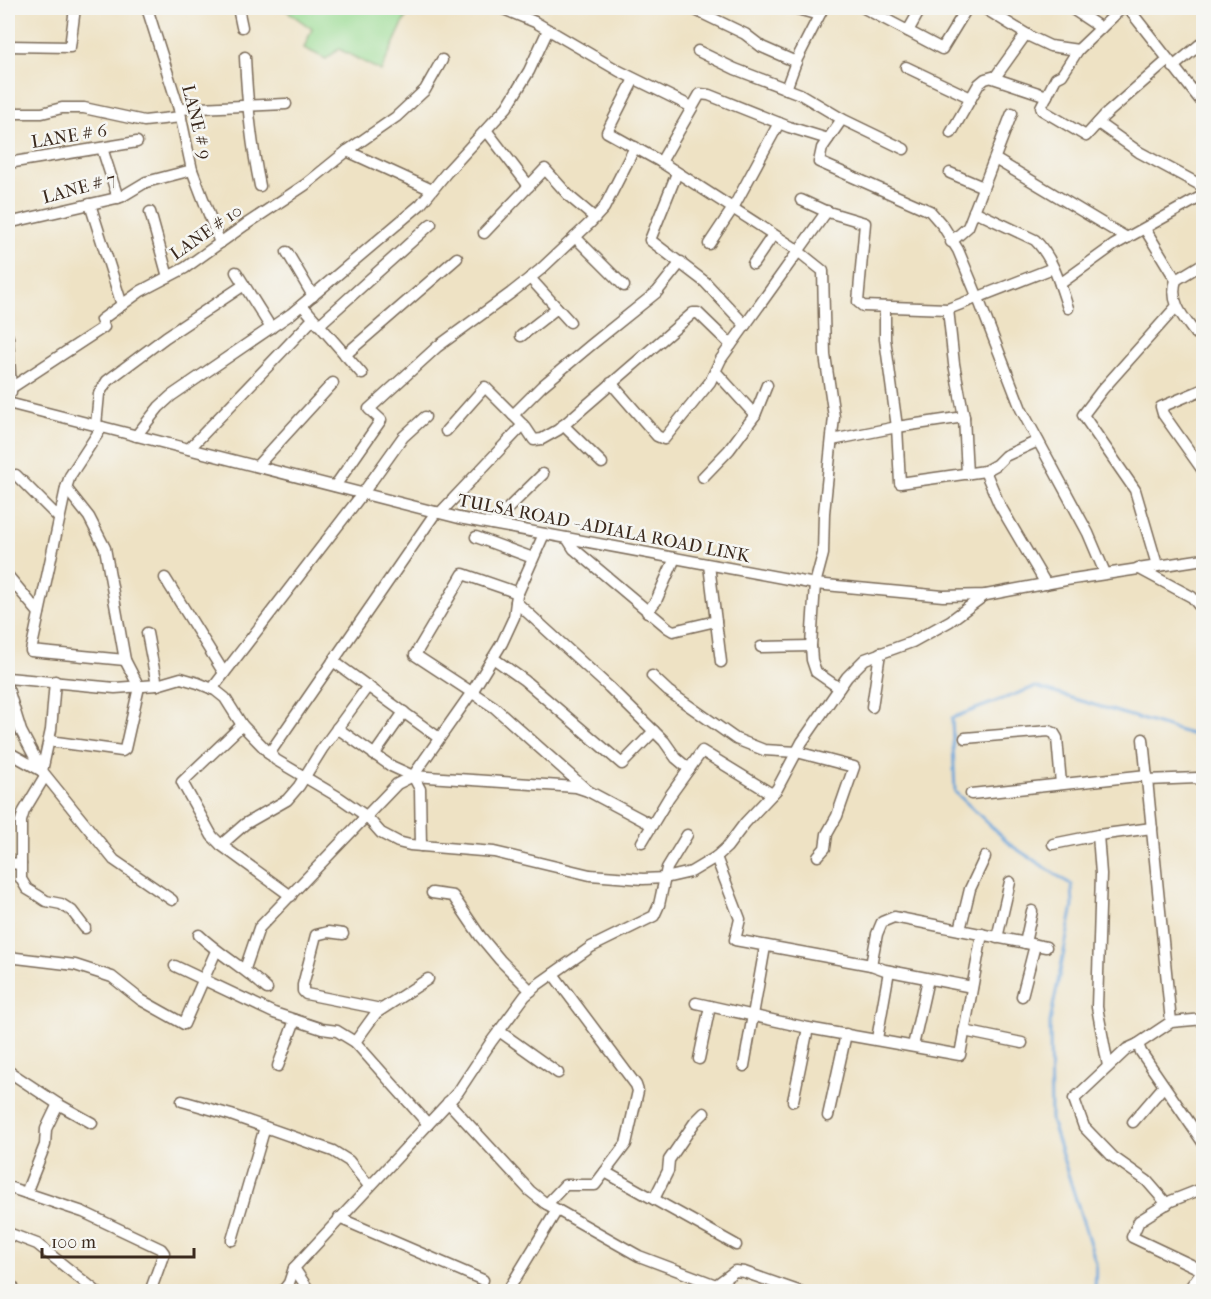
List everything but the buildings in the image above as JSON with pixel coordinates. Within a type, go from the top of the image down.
[{"type":"street","points":[[8,46],[70,46],[75,8]]},
{"type":"street","name":"LANE # 9","points":[[147,8],[180,113],[192,170],[220,243]]},
{"type":"street","points":[[238,8],[242,27]]},
{"type":"street","points":[[501,8],[536,22],[633,79],[692,107]]},
{"type":"street","points":[[691,8],[745,34],[762,47],[796,62]]},
{"type":"street","points":[[786,89],[796,62],[821,11],[794,8]]},
{"type":"street","points":[[864,8],[942,49],[967,8]]},
{"type":"street","points":[[908,31],[921,8]]},
{"type":"street","points":[[984,8],[1050,46],[1078,50]]},
{"type":"street","points":[[1071,8],[1101,28]]},
{"type":"street","points":[[1122,8],[1078,50],[1062,75],[1056,78],[1041,107],[1042,110],[1076,132],[1086,136],[1098,123],[1171,63],[1203,41]]},
{"type":"street","points":[[1128,8],[1203,105]]},
{"type":"street","points":[[136,436],[171,396],[302,305],[421,204],[507,107],[529,71],[548,30]]},
{"type":"street","points":[[951,133],[981,81],[996,76],[1026,34]]},
{"type":"street","points":[[698,51],[825,107],[842,119],[904,149]]},
{"type":"street","points":[[245,57],[247,106],[253,155],[260,186]]},
{"type":"street","name":"LANE # 10","points":[[10,388],[104,327],[101,320],[141,291],[185,268],[305,185],[347,151],[396,117],[425,90],[442,60]]},
{"type":"street","points":[[906,67],[971,98]]},
{"type":"street","points":[[993,78],[1047,96]]},
{"type":"street","points":[[633,79],[607,132],[661,162],[733,208],[823,271],[825,355],[834,417],[824,513],[823,554],[815,584],[811,646],[816,672],[839,688]]},
{"type":"street","points":[[661,162],[700,94],[709,94],[779,123],[828,139]]},
{"type":"street","points":[[8,113],[42,113],[62,108],[84,108],[144,122],[180,113],[286,104]]},
{"type":"street","points":[[951,242],[968,227],[1012,113]]},
{"type":"street","points":[[842,119],[819,155],[819,162],[930,211],[944,226],[951,242],[958,250],[1021,410],[1088,533],[1105,573]]},
{"type":"street","points":[[709,244],[733,208],[779,123]]},
{"type":"street","points":[[1098,123],[1139,152],[1203,187]]},
{"type":"street","points":[[486,130],[529,186]]},
{"type":"street","name":"LANE # 6","points":[[8,163],[137,142]]},
{"type":"street","points":[[335,486],[381,420],[369,409],[437,347],[530,278],[595,218],[604,208],[635,147]]},
{"type":"street","points":[[102,148],[118,198]]},
{"type":"street","points":[[347,151],[432,190]]},
{"type":"street","points":[[995,159],[1127,238]]},
{"type":"street","name":"LANE # 7","points":[[8,223],[118,198],[146,182],[192,170]]},
{"type":"street","points":[[484,233],[543,170],[548,170],[570,197],[595,218]]},
{"type":"street","points":[[677,173],[650,240],[705,282],[745,325]]},
{"type":"street","points":[[950,173],[983,187]]},
{"type":"street","points":[[1060,284],[1127,238],[1203,195]]},
{"type":"street","points":[[801,200],[865,223],[858,302],[863,306],[948,309],[1053,268]]},
{"type":"street","points":[[90,204],[122,305]]},
{"type":"street","points":[[611,383],[657,435],[664,439],[710,382],[721,359],[827,211]]},
{"type":"street","points":[[974,211],[1035,240],[1053,268],[1068,308]]},
{"type":"street","points":[[150,212],[168,277]]},
{"type":"street","points":[[189,449],[316,322],[430,224]]},
{"type":"street","points":[[1145,229],[1176,280]]},
{"type":"street","points":[[753,264],[773,235]]},
{"type":"street","points":[[575,237],[624,286]]},
{"type":"street","points":[[287,252],[313,296]]},
{"type":"street","points":[[345,355],[457,258]]},
{"type":"street","points":[[513,415],[542,386],[657,292],[681,262]]},
{"type":"street","points":[[1203,263],[1176,280],[1173,288],[1178,312],[1195,333],[1203,329]]},
{"type":"street","points":[[236,272],[271,328]]},
{"type":"street","points":[[530,278],[570,322]]},
{"type":"street","points":[[125,660],[31,651],[66,488],[70,476],[99,426],[99,394],[107,381],[166,337],[244,285]]},
{"type":"street","points":[[302,305],[362,374]]},
{"type":"street","points":[[885,307],[885,339],[897,427],[898,482],[985,471],[1005,456],[1038,441]]},
{"type":"street","points":[[1157,565],[1135,490],[1083,415],[1102,390],[1176,307]]},
{"type":"street","points":[[521,336],[557,308]]},
{"type":"street","points":[[948,309],[954,364],[964,417],[967,474]]},
{"type":"street","points":[[446,431],[485,387],[523,425],[534,440],[542,439],[563,425],[693,313],[698,313],[731,345]]},
{"type":"street","points":[[8,337],[9,404]]},
{"type":"street","points":[[716,372],[755,415]]},
{"type":"street","points":[[257,466],[333,383]]},
{"type":"street","points":[[703,477],[729,450],[755,415],[767,385]]},
{"type":"street","points":[[1201,464],[1163,414],[1161,407],[1203,389]]},
{"type":"street","name":"TULSA ROAD - ADIALA ROAD LINK","points":[[9,404],[438,512],[815,584],[943,596],[986,595],[1105,573],[1203,559]]},
{"type":"street","points":[[212,689],[363,493],[403,437],[425,417]]},
{"type":"street","points":[[832,440],[964,417]]},
{"type":"street","points":[[269,754],[438,512],[523,425]]},
{"type":"street","points":[[563,425],[602,463]]},
{"type":"street","points":[[985,471],[999,504],[1046,584]]},
{"type":"street","points":[[492,524],[543,474]]},
{"type":"street","points":[[16,475],[59,518]]},
{"type":"street","points":[[49,741],[122,751],[125,749],[139,687],[125,660],[105,548],[89,516],[66,488]]},
{"type":"street","points":[[246,966],[259,928],[397,784],[413,776],[472,692],[514,617],[517,597],[544,534]]},
{"type":"street","points":[[476,537],[533,558]]},
{"type":"street","points":[[567,538],[574,549],[647,612],[673,631],[716,621]]},
{"type":"street","points":[[647,612],[656,601],[675,558]]},
{"type":"street","points":[[709,565],[721,662]]},
{"type":"street","points":[[1138,568],[1192,597],[1203,612]]},
{"type":"street","points":[[588,791],[494,707],[415,655],[463,574],[517,597],[654,731],[676,758],[689,769]]},
{"type":"street","points":[[8,576],[39,613]]},
{"type":"street","points":[[165,578],[224,673]]},
{"type":"street","points":[[8,678],[115,688],[157,685],[181,678],[212,689],[225,698],[242,725],[269,754],[304,778],[340,798],[366,816],[381,833],[398,842],[494,852],[590,875],[643,879],[665,878],[691,872],[716,857],[727,847],[772,794],[839,688],[865,659],[912,642],[950,621],[986,595]]},
{"type":"street","points":[[147,633],[157,685]]},
{"type":"street","points":[[761,647],[811,646]]},
{"type":"street","points":[[872,707],[880,653]]},
{"type":"street","points":[[493,658],[524,680],[622,764],[654,731]]},
{"type":"street","points":[[333,661],[439,738]]},
{"type":"street","points":[[652,675],[668,691],[736,739],[764,750],[797,752],[854,767],[837,816],[827,834],[825,848],[818,856]]},
{"type":"street","points":[[55,681],[49,741],[43,773],[21,821],[21,879],[27,889],[46,901],[61,904],[72,911],[85,928]]},
{"type":"street","points":[[221,845],[246,824],[286,800],[299,786],[368,686]]},
{"type":"street","points":[[8,689],[21,731],[43,773],[114,860],[172,900]]},
{"type":"street","points":[[374,755],[404,712]]},
{"type":"street","points":[[242,725],[182,782],[212,836],[291,896]]},
{"type":"street","points":[[337,728],[391,766],[413,776],[576,787],[652,825]]},
{"type":"street","points":[[965,738],[1049,731],[1054,733],[1057,738],[1061,784]]},
{"type":"street","points":[[1143,739],[1171,1022]]},
{"type":"street","points":[[642,842],[700,752],[705,751],[772,794]]},
{"type":"street","points":[[8,752],[43,773]]},
{"type":"street","points":[[413,776],[420,789],[421,846]]},
{"type":"street","points":[[971,794],[1061,784],[1147,778],[1197,778],[1203,786]]},
{"type":"street","points":[[1053,844],[1152,828]]},
{"type":"street","points":[[282,1292],[294,1268],[458,1092],[515,1008],[531,991],[591,948],[654,916],[659,905],[667,868],[687,835]]},
{"type":"street","points":[[1098,835],[1101,874],[1098,1007],[1108,1066]]},
{"type":"street","points":[[716,857],[740,919],[735,940],[871,965],[889,971],[972,987]]},
{"type":"street","points":[[960,930],[970,889],[985,857]]},
{"type":"street","points":[[8,863],[21,864]]},
{"type":"street","points":[[997,938],[1010,882]]},
{"type":"street","points":[[432,893],[453,896],[480,936],[531,991]]},
{"type":"street","points":[[1022,996],[1035,945],[1032,911]]},
{"type":"street","points":[[871,965],[877,934],[882,922],[894,917],[1035,945]]},
{"type":"street","points":[[343,934],[328,932],[316,935],[303,991],[306,994],[381,1009]]},
{"type":"street","points":[[696,1003],[808,1028],[960,1055],[982,934]]},
{"type":"street","points":[[198,935],[216,951],[253,975],[267,989]]},
{"type":"street","points":[[744,1066],[765,947]]},
{"type":"street","points":[[8,957],[75,965],[112,977],[141,1000],[184,1024],[216,951]]},
{"type":"street","points":[[175,966],[274,1013],[322,1029],[337,1031],[355,1042],[428,1124]]},
{"type":"street","points":[[877,1039],[889,971]]},
{"type":"street","points":[[507,1292],[566,1185],[595,1185],[626,1144],[638,1091],[636,1085],[553,974]]},
{"type":"street","points":[[355,1042],[376,1013],[428,979]]},
{"type":"street","points":[[913,1046],[928,979]]},
{"type":"street","points":[[699,1059],[710,1006]]},
{"type":"street","points":[[1167,1204],[1147,1181],[1113,1157],[1085,1128],[1074,1099],[1127,1049],[1171,1022],[1203,1019]]},
{"type":"street","points":[[278,1066],[296,1020]]},
{"type":"street","points":[[793,1101],[808,1028]]},
{"type":"street","points":[[499,1031],[558,1073]]},
{"type":"street","points":[[964,1032],[1022,1044]]},
{"type":"street","points":[[828,1116],[846,1034]]},
{"type":"street","points":[[1138,1044],[1141,1052],[1203,1144]]},
{"type":"street","points":[[8,1071],[92,1123]]},
{"type":"street","points":[[1133,1122],[1164,1086]]},
{"type":"street","points":[[182,1101],[333,1151],[349,1161],[369,1186]]},
{"type":"street","points":[[448,1102],[530,1191],[552,1207],[639,1256],[716,1285],[735,1271],[801,1292]]},
{"type":"street","points":[[26,1193],[45,1144],[46,1129],[58,1104]]},
{"type":"street","points":[[654,1199],[668,1171],[669,1160],[695,1122],[704,1113]]},
{"type":"street","points":[[232,1240],[265,1127]]},
{"type":"street","points":[[605,1172],[736,1245]]},
{"type":"street","points":[[8,1187],[83,1212],[161,1249],[164,1253],[150,1292]]},
{"type":"street","points":[[1187,1292],[1203,1271],[1131,1237],[1139,1221],[1167,1204],[1203,1188]]},
{"type":"street","points":[[339,1218],[483,1280]]},
{"type":"street","points":[[8,1233],[37,1244],[97,1292]]},
{"type":"street","points":[[294,1268],[310,1292]]},
{"type":"green space","points":[[287,8],[410,8],[381,71],[339,49],[326,59],[304,48],[312,29],[286,10]]},
{"type":"waterway","points":[[1095,1292],[1096,1263],[1051,1120],[1050,1022],[1073,906],[1072,885],[1012,846],[955,792],[952,718],[1035,687],[1204,738]]}]
